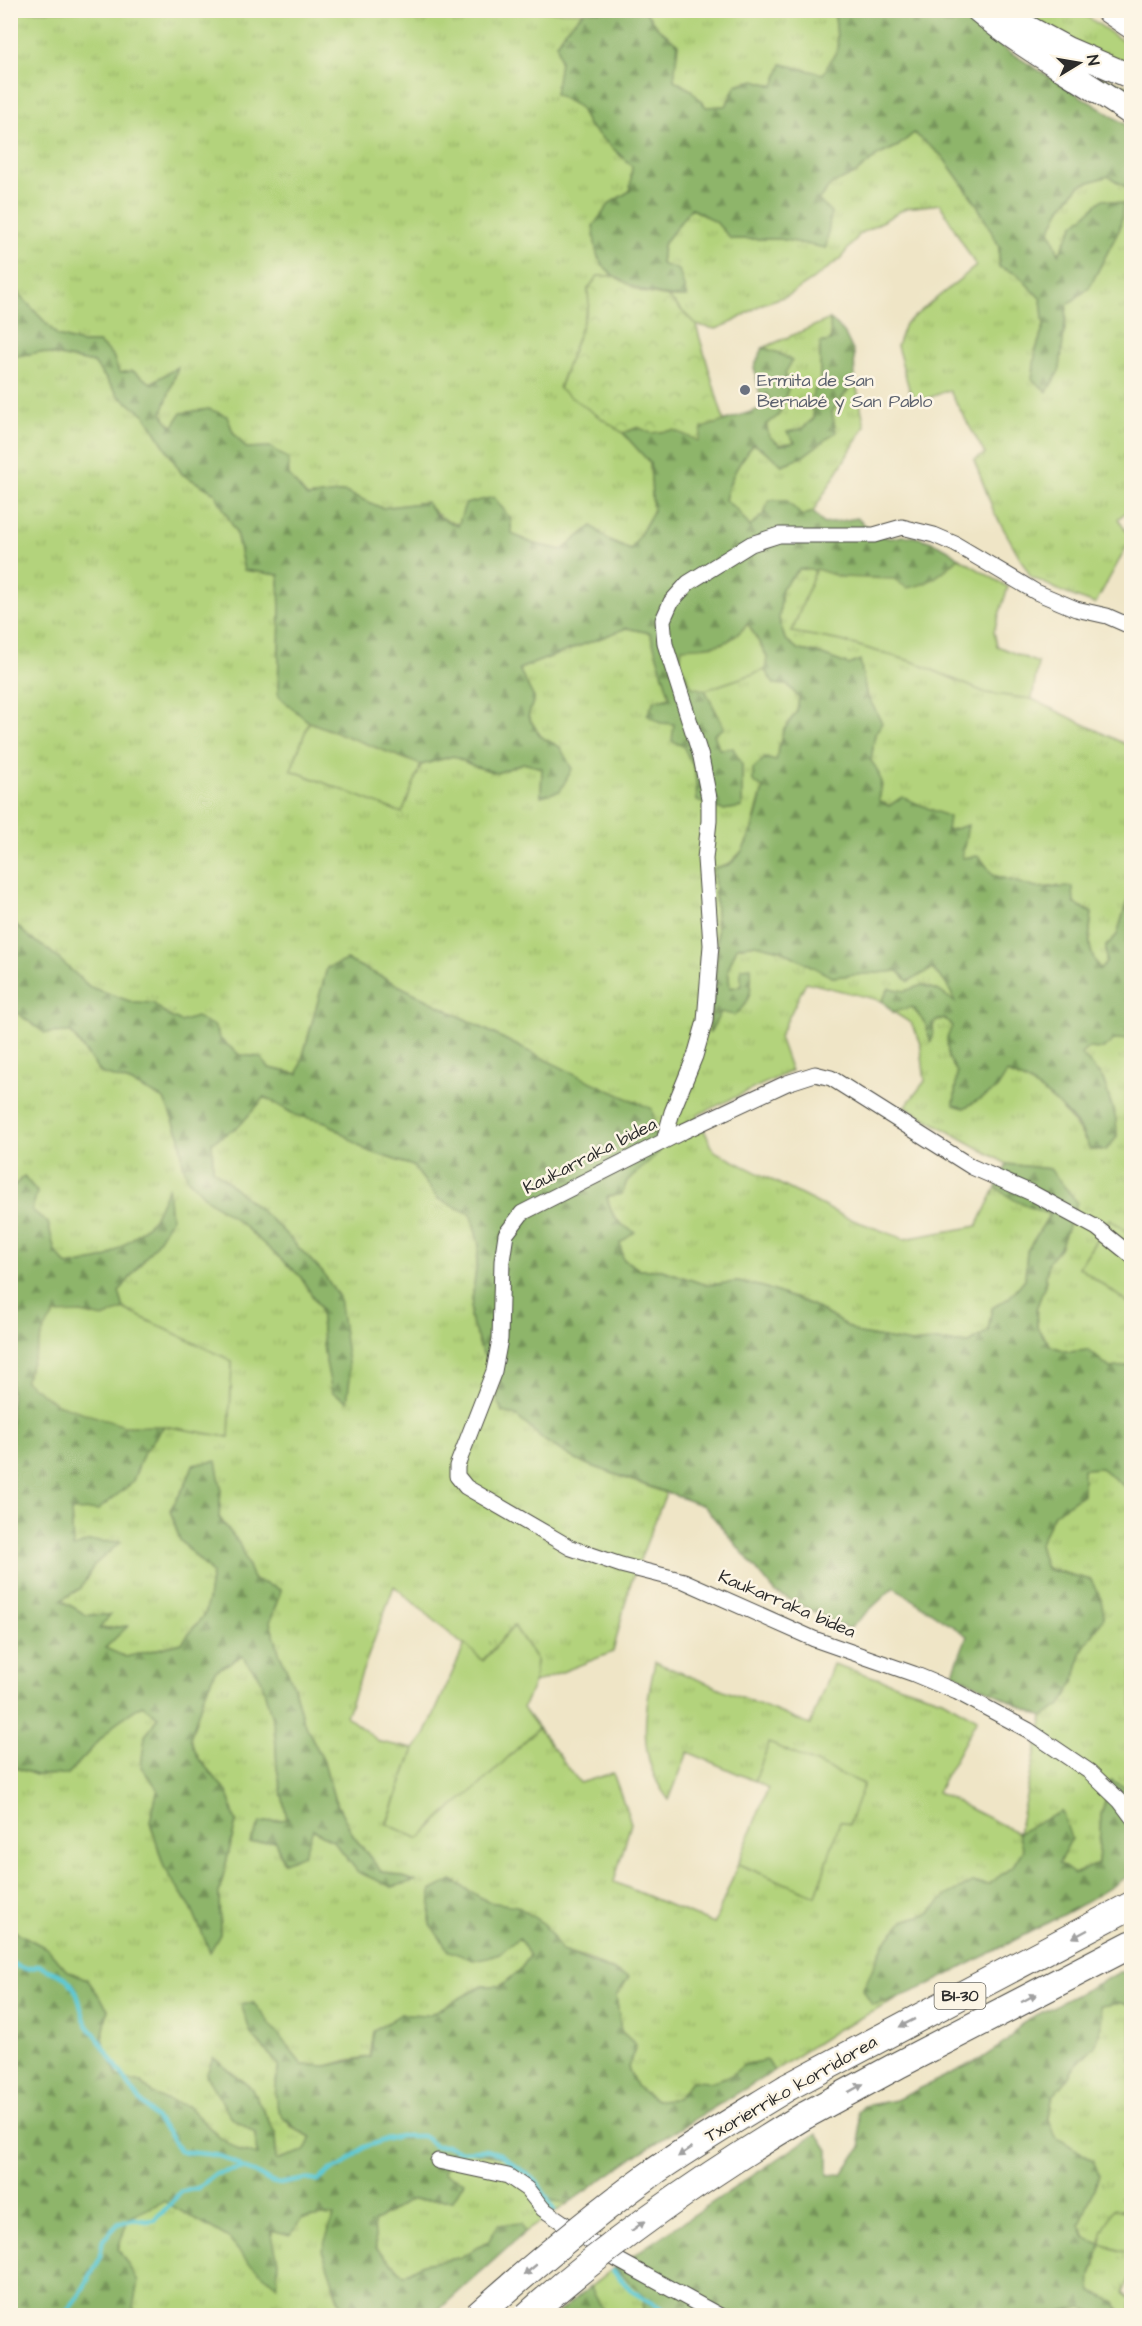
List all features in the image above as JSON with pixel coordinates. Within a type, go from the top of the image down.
[{"type":"highway","name":"Txorierriko korridorea","points":[[477,2316],[525,2273],[649,2176],[719,2129],[788,2087],[1131,1905]]},
{"type":"highway","name":"Txorierriko korridorea","points":[[527,2316],[668,2203],[736,2157],[804,2116],[898,2065],[1131,1944]]},
{"type":"main road","points":[[978,10],[1005,33],[1098,90],[1131,114]]},
{"type":"main road","points":[[998,10],[1067,49],[1131,77]]},
{"type":"main road","points":[[1107,10],[1131,27]]},
{"type":"street","points":[[664,1141],[672,1112],[695,1056],[705,1021],[711,945],[705,859],[709,798],[701,757],[665,645],[663,620],[671,602],[688,583],[751,544],[779,535],[874,536],[902,527],[934,535],[955,544],[1036,592],[1076,609],[1107,616],[1131,627]]},
{"type":"street","name":"Kaukarraka bidea","points":[[1131,1256],[1097,1228],[1034,1194],[972,1167],[831,1078],[815,1074],[787,1083],[664,1141],[522,1213],[507,1234],[502,1261],[500,1339],[494,1371],[457,1466],[457,1476],[466,1487],[571,1548],[621,1565],[684,1581],[814,1639],[957,1692],[1028,1730],[1090,1772],[1120,1801],[1131,1817]]},
{"type":"street","points":[[438,2161],[508,2176],[527,2189],[543,2209],[616,2259],[720,2316]]},
{"type":"green space","points":[[432,10],[437,15],[453,10],[586,12],[568,27],[557,44],[560,62],[556,94],[579,107],[588,125],[632,166],[630,191],[610,203],[598,258],[614,276],[598,276],[588,289],[589,305],[559,388],[623,433],[650,463],[653,512],[631,550],[611,542],[592,526],[562,550],[534,544],[512,534],[510,518],[475,524],[454,523],[444,519],[426,502],[382,508],[345,492],[307,497],[289,476],[270,447],[246,448],[233,432],[227,416],[172,428],[162,413],[178,368],[151,383],[133,371],[119,373],[113,356],[99,343],[81,343],[58,336],[17,292],[11,291],[11,11]]},
{"type":"green space","points":[[585,11],[645,11],[657,27],[678,44],[674,80],[691,90],[706,107],[726,106],[736,85],[755,80],[774,86],[782,64],[823,74],[838,48],[835,16],[826,11],[955,11],[1003,48],[1125,124],[1131,131],[1131,190],[1108,176],[1080,185],[1062,206],[1050,230],[1059,254],[1074,225],[1103,199],[1123,204],[1120,228],[1089,288],[1067,305],[1060,369],[1047,392],[1032,379],[1036,350],[1044,326],[1041,299],[1017,274],[999,267],[999,246],[976,203],[942,156],[914,133],[898,146],[877,156],[856,173],[831,185],[818,200],[831,212],[826,248],[780,239],[731,239],[716,222],[691,208],[663,245],[661,264],[679,270],[687,297],[650,293],[616,278],[597,256],[593,226],[610,203],[630,191],[632,166],[588,125],[579,107],[555,94],[560,62],[557,44],[568,27]]},
{"type":"green space","points":[[645,11],[826,11],[835,16],[838,48],[823,75],[803,69],[774,86],[755,80],[736,85],[726,106],[706,107],[691,90],[674,80],[677,44],[657,27]]},
{"type":"green space","points":[[1015,11],[1079,11],[1131,47],[1131,66],[1075,46]]},
{"type":"green space","points":[[1092,73],[1131,87],[1131,102],[1130,101]]},
{"type":"green space","points":[[914,133],[942,156],[976,203],[999,246],[999,267],[1017,274],[1041,299],[1044,326],[1036,350],[1065,331],[1067,305],[1089,288],[1120,228],[1074,225],[1058,255],[1050,230],[1062,206],[1080,185],[1108,176],[1131,190],[1132,507],[1118,519],[1131,539],[1095,604],[1031,577],[994,512],[974,460],[985,454],[949,390],[918,402],[910,392],[897,346],[905,324],[976,266],[940,204],[906,208],[860,234],[840,259],[789,295],[762,304],[733,322],[716,329],[696,325],[668,297],[687,297],[661,265],[663,245],[691,208],[716,222],[731,239],[780,239],[826,247],[817,200],[831,185],[856,173],[877,156],[898,146]]},
{"type":"green space","points":[[598,276],[614,276],[642,292],[668,297],[696,325],[724,421],[702,428],[699,441],[674,430],[651,433],[638,427],[623,433],[559,389],[589,305],[588,289]]},
{"type":"green space","points":[[10,291],[17,292],[58,336],[81,343],[99,343],[113,356],[119,373],[133,371],[151,383],[178,367],[162,413],[172,428],[181,413],[209,409],[227,416],[233,432],[246,448],[270,447],[288,459],[289,476],[307,497],[345,492],[382,508],[427,502],[436,516],[458,526],[465,504],[494,497],[510,518],[512,534],[534,544],[562,550],[592,526],[611,542],[631,550],[653,512],[650,463],[623,433],[638,427],[651,433],[674,430],[699,441],[701,428],[763,408],[754,367],[763,348],[779,353],[792,361],[785,373],[789,386],[778,416],[766,425],[769,436],[780,445],[795,442],[787,432],[801,429],[814,419],[810,402],[814,390],[827,386],[820,378],[820,343],[831,341],[830,319],[844,332],[854,353],[855,380],[832,412],[836,432],[803,456],[782,465],[754,444],[736,470],[725,500],[737,510],[750,527],[764,514],[769,500],[786,500],[802,516],[813,512],[824,524],[857,518],[885,537],[905,536],[921,539],[942,546],[959,558],[929,581],[907,588],[890,580],[842,577],[799,569],[782,588],[779,620],[785,639],[799,650],[817,653],[849,665],[860,660],[866,693],[882,723],[875,734],[871,761],[880,779],[879,800],[889,806],[902,797],[949,817],[947,831],[968,825],[962,858],[979,856],[993,875],[1036,888],[1073,887],[1074,903],[1092,913],[1091,949],[1100,969],[1106,963],[1106,946],[1117,935],[1131,888],[1131,1038],[1114,1040],[1103,1049],[1088,1048],[1081,1054],[1103,1079],[1116,1119],[1117,1137],[1106,1150],[1090,1150],[1079,1128],[1060,1106],[1044,1092],[1007,1073],[996,1090],[964,1108],[954,1105],[957,1072],[948,1057],[947,1038],[952,1026],[944,1018],[934,1022],[931,1043],[925,1023],[912,1007],[893,1012],[882,1001],[889,988],[905,991],[922,985],[939,991],[955,1002],[947,984],[932,969],[908,981],[898,971],[832,977],[781,950],[756,944],[737,947],[728,969],[730,988],[741,986],[741,968],[751,967],[750,994],[748,1000],[734,1015],[721,1012],[709,1034],[718,953],[714,868],[728,865],[742,851],[747,842],[763,788],[753,781],[753,769],[765,758],[776,761],[783,731],[797,711],[799,698],[788,685],[774,684],[765,670],[767,656],[748,624],[729,640],[705,646],[692,687],[705,690],[724,728],[714,734],[719,749],[733,748],[742,765],[742,807],[723,810],[697,801],[695,770],[683,746],[672,741],[674,724],[660,723],[647,715],[654,701],[670,697],[650,633],[627,628],[519,669],[534,698],[528,717],[541,737],[560,747],[572,769],[560,791],[541,796],[542,768],[523,763],[497,773],[453,756],[421,765],[309,722],[278,696],[279,575],[244,570],[236,532],[215,493],[182,474],[145,415],[119,396],[94,363],[40,352],[11,357]]},
{"type":"green space","points":[[830,319],[831,341],[820,343],[820,378],[827,387],[810,402],[814,418],[801,429],[795,442],[780,446],[769,436],[766,424],[778,416],[789,386],[779,353],[763,348]]},
{"type":"green space","points":[[39,352],[94,363],[119,396],[145,415],[182,474],[215,493],[236,532],[244,570],[279,575],[278,696],[309,722],[291,770],[402,812],[421,765],[453,756],[497,773],[523,763],[542,768],[541,796],[560,747],[541,737],[528,716],[534,698],[519,669],[627,628],[650,633],[670,697],[674,723],[695,770],[698,801],[723,810],[742,807],[742,765],[719,750],[714,734],[724,727],[705,690],[765,670],[774,684],[788,685],[799,698],[797,711],[783,731],[776,761],[763,788],[751,832],[743,850],[729,864],[714,868],[718,953],[710,1032],[721,1012],[741,986],[730,988],[728,969],[737,947],[756,944],[781,950],[832,977],[898,971],[908,981],[932,969],[947,984],[956,1003],[939,991],[922,985],[905,991],[889,988],[882,1001],[806,982],[779,1037],[791,1071],[697,1115],[714,1151],[845,1217],[904,1239],[977,1226],[996,1187],[1022,1204],[1050,1214],[1027,1251],[1025,1279],[1009,1298],[992,1308],[988,1331],[968,1344],[935,1341],[911,1343],[860,1334],[812,1305],[763,1287],[737,1282],[706,1285],[662,1270],[640,1270],[623,1259],[620,1243],[634,1232],[616,1218],[607,1197],[622,1193],[634,1172],[652,1109],[537,1055],[347,960],[327,968],[298,1074],[269,1068],[260,1057],[240,1055],[220,1039],[214,1026],[181,1022],[168,1016],[153,1003],[132,1002],[90,987],[11,920],[10,357]]},
{"type":"green space","points":[[855,380],[865,426],[813,512],[802,517],[786,500],[764,514],[750,527],[737,510],[725,500],[732,477],[744,457],[754,444],[782,465],[803,456],[835,432],[832,412]]},
{"type":"green space","points":[[959,558],[1008,587],[994,631],[997,646],[1038,663],[1032,699],[986,693],[914,662],[842,641],[792,632],[816,569],[840,577],[894,579],[907,588],[929,581]]},
{"type":"green space","points":[[799,569],[816,569],[792,632],[842,641],[914,662],[986,693],[1032,699],[1131,747],[1131,803],[1126,819],[1131,832],[1131,888],[1117,935],[1106,946],[1107,963],[1100,969],[1091,949],[1092,913],[1074,903],[1058,886],[1036,888],[993,875],[979,856],[961,858],[937,822],[912,802],[902,797],[889,806],[879,800],[882,785],[871,761],[875,734],[874,708],[866,693],[860,661],[849,665],[817,653],[799,650],[785,639],[779,620],[782,588]]},
{"type":"green space","points":[[748,624],[767,657],[765,670],[705,690],[692,687],[680,663],[682,648],[719,645],[733,638]]},
{"type":"green space","points":[[309,722],[421,765],[402,813],[291,770]]},
{"type":"green space","points":[[10,920],[30,938],[50,951],[90,987],[132,1002],[153,1003],[168,1016],[181,1022],[196,1017],[214,1026],[220,1039],[240,1055],[260,1057],[269,1068],[298,1074],[327,968],[347,960],[537,1055],[652,1109],[659,1152],[627,1181],[622,1194],[607,1197],[616,1219],[623,1226],[635,1232],[620,1243],[623,1259],[640,1270],[662,1270],[706,1285],[737,1282],[763,1287],[812,1305],[860,1334],[911,1343],[935,1341],[968,1344],[988,1331],[992,1308],[1009,1298],[1025,1279],[1027,1251],[1050,1214],[1022,1204],[996,1187],[1007,1164],[1050,1169],[1077,1202],[1060,1248],[1048,1262],[1045,1285],[1036,1309],[1037,1328],[1051,1346],[1069,1352],[1088,1350],[1110,1368],[1127,1366],[1132,1371],[1131,1489],[1101,1468],[1083,1469],[1083,1494],[1054,1514],[1039,1545],[1046,1569],[1091,1580],[1101,1599],[1104,1617],[1082,1650],[1074,1682],[1061,1705],[1043,1717],[953,1673],[967,1636],[894,1587],[849,1629],[776,1593],[704,1506],[578,1461],[545,1441],[516,1416],[502,1412],[497,1398],[501,1384],[482,1352],[470,1317],[479,1245],[471,1214],[438,1199],[413,1166],[366,1150],[326,1122],[295,1115],[265,1097],[239,1126],[212,1142],[213,1169],[276,1224],[323,1273],[339,1297],[350,1378],[347,1401],[332,1392],[324,1352],[320,1308],[300,1276],[238,1221],[207,1199],[188,1179],[183,1164],[180,1137],[164,1099],[130,1082],[101,1073],[71,1032],[45,1033],[17,1013],[11,1005]]},
{"type":"green space","points":[[10,1005],[17,1013],[45,1033],[70,1032],[101,1073],[130,1082],[164,1099],[180,1137],[183,1164],[207,1199],[238,1221],[300,1276],[320,1308],[324,1352],[333,1392],[347,1400],[323,1273],[276,1224],[213,1169],[212,1142],[239,1126],[265,1097],[295,1115],[326,1122],[366,1150],[413,1166],[438,1199],[471,1214],[479,1245],[470,1317],[482,1352],[501,1384],[497,1398],[545,1441],[578,1461],[666,1493],[629,1588],[613,1652],[534,1683],[536,1659],[514,1626],[482,1661],[394,1586],[346,1716],[380,1742],[414,1749],[387,1823],[419,1839],[538,1728],[580,1783],[613,1773],[631,1823],[614,1882],[714,1924],[738,1864],[816,1896],[840,1820],[849,1823],[769,1744],[755,1781],[688,1752],[669,1800],[651,1768],[647,1751],[646,1716],[655,1662],[810,1725],[833,1664],[942,1699],[977,1719],[937,1792],[1018,1833],[1043,1717],[1061,1705],[1074,1682],[1082,1650],[1104,1617],[1091,1580],[1046,1568],[1039,1545],[1054,1514],[1083,1494],[1082,1469],[1101,1468],[1131,1489],[1132,1790],[1111,1781],[1101,1815],[1098,1864],[1074,1874],[1059,1863],[1071,1839],[1023,1850],[1013,1866],[989,1884],[972,1883],[948,1895],[929,1913],[904,1921],[885,1942],[863,1989],[873,2005],[898,1999],[838,2029],[774,2071],[767,2060],[744,2065],[731,2076],[710,2082],[691,2081],[677,2099],[656,2100],[636,2086],[628,2067],[636,2045],[621,2031],[616,1995],[628,1977],[590,1960],[562,1951],[544,1924],[517,1907],[488,1902],[452,1880],[519,1937],[530,1956],[519,1971],[500,1986],[482,1986],[429,2015],[401,2014],[370,2057],[327,2066],[302,2065],[281,2040],[251,2034],[279,2065],[276,2082],[290,2127],[311,2137],[305,2151],[276,2160],[275,2133],[251,2088],[214,2058],[232,2118],[255,2133],[257,2155],[241,2152],[219,2137],[187,2106],[159,2098],[141,2083],[118,2077],[102,2039],[108,2009],[87,1979],[66,1970],[48,1949],[11,1929],[11,1766],[36,1775],[68,1774],[117,1722],[142,1705],[158,1717],[145,1736],[158,1789],[150,1822],[164,1867],[193,1911],[210,1951],[220,1934],[219,1893],[236,1822],[227,1792],[199,1759],[190,1739],[202,1700],[215,1671],[242,1655],[261,1679],[275,1729],[277,1768],[287,1819],[275,1841],[283,1862],[312,1829],[333,1841],[358,1872],[392,1887],[414,1881],[380,1870],[354,1837],[334,1798],[324,1762],[302,1718],[293,1684],[279,1652],[270,1622],[281,1590],[253,1579],[239,1543],[219,1517],[221,1487],[193,1465],[186,1484],[170,1510],[180,1540],[212,1573],[206,1612],[182,1643],[126,1657],[104,1649],[127,1626],[99,1629],[109,1615],[86,1615],[61,1600],[81,1588],[94,1565],[120,1542],[73,1548],[71,1511],[132,1483],[144,1452],[164,1426],[229,1437],[232,1362],[124,1309],[119,1292],[137,1267],[168,1190],[154,1219],[133,1238],[106,1258],[68,1266],[55,1252],[48,1223],[31,1210],[37,1192],[24,1176],[11,1189]]},
{"type":"green space","points":[[912,1007],[925,1023],[931,1041],[934,1022],[944,1018],[952,1026],[948,1057],[957,1072],[954,1105],[964,1108],[996,1090],[1006,1073],[1033,1085],[1056,1103],[1075,1125],[1091,1150],[1106,1150],[1117,1137],[1116,1119],[1103,1079],[1080,1054],[1088,1048],[1103,1049],[1114,1040],[1131,1038],[1131,1235],[1110,1219],[1079,1267],[1131,1305],[1131,1371],[1127,1366],[1110,1368],[1088,1350],[1069,1352],[1051,1346],[1037,1328],[1036,1309],[1045,1285],[1048,1262],[1060,1248],[1064,1234],[1050,1169],[1007,1164],[905,1107],[925,1081],[920,1041],[911,1023],[893,1012]]},
{"type":"green space","points":[[24,1176],[37,1192],[32,1210],[48,1223],[55,1252],[68,1266],[106,1258],[133,1238],[154,1219],[168,1188],[171,1219],[156,1244],[119,1292],[124,1309],[103,1318],[81,1313],[124,1426],[164,1426],[144,1452],[132,1483],[98,1510],[71,1511],[73,1548],[89,1541],[121,1542],[94,1565],[81,1588],[61,1600],[86,1615],[110,1615],[99,1629],[128,1626],[105,1648],[126,1657],[182,1643],[206,1612],[212,1573],[180,1540],[170,1510],[186,1484],[193,1465],[216,1461],[221,1487],[219,1518],[239,1543],[253,1579],[281,1590],[270,1622],[279,1652],[293,1684],[302,1718],[324,1762],[334,1798],[354,1837],[380,1870],[415,1881],[392,1887],[358,1872],[333,1841],[313,1829],[304,1854],[284,1862],[275,1841],[250,1843],[260,1823],[287,1819],[277,1768],[275,1729],[261,1679],[242,1656],[215,1671],[202,1700],[190,1739],[199,1759],[227,1792],[236,1822],[219,1893],[220,1934],[210,1952],[193,1911],[164,1867],[150,1821],[158,1789],[141,1767],[145,1736],[158,1717],[142,1705],[117,1722],[68,1774],[36,1775],[11,1766],[11,1189]]},
{"type":"green space","points":[[1110,1219],[1131,1235],[1131,1305],[1079,1267]]},
{"type":"green space","points":[[124,1309],[232,1361],[229,1437],[164,1426],[124,1426],[57,1404],[25,1381],[44,1330],[55,1314],[81,1313],[103,1318]]},
{"type":"green space","points":[[514,1626],[536,1659],[534,1683],[523,1708],[538,1728],[480,1785],[444,1814],[419,1839],[387,1824],[414,1749],[425,1735],[465,1644],[483,1661]]},
{"type":"green space","points":[[769,1743],[864,1784],[849,1824],[840,1821],[816,1896],[738,1864],[768,1788],[755,1781]]},
{"type":"green space","points":[[1111,1780],[1131,1790],[1131,1874],[1078,1906],[944,1977],[902,1996],[872,2005],[863,1989],[885,1942],[904,1921],[929,1913],[947,1895],[972,1883],[989,1884],[1013,1866],[1023,1850],[1018,1833],[1062,1811],[1071,1839],[1059,1863],[1074,1874],[1098,1864],[1101,1815]]},
{"type":"green space","points":[[452,1880],[488,1902],[517,1906],[544,1924],[562,1951],[629,1977],[616,1996],[621,2031],[636,2045],[628,2068],[636,2086],[656,2100],[677,2099],[691,2081],[710,2082],[730,2076],[744,2065],[767,2060],[774,2071],[641,2152],[567,2204],[543,2198],[528,2173],[506,2158],[453,2149],[443,2173],[464,2182],[453,2200],[410,2200],[374,2222],[376,2248],[404,2275],[423,2264],[459,2258],[488,2242],[498,2225],[522,2223],[525,2232],[433,2315],[344,2315],[322,2250],[334,2215],[303,2218],[290,2235],[271,2230],[278,2262],[277,2286],[247,2261],[229,2239],[164,2201],[128,2218],[118,2249],[138,2281],[133,2308],[144,2315],[11,2315],[10,1929],[48,1949],[66,1970],[87,1979],[108,2009],[102,2039],[118,2077],[141,2083],[159,2098],[187,2106],[219,2137],[241,2152],[257,2155],[255,2133],[232,2118],[206,2076],[213,2058],[251,2088],[275,2133],[276,2160],[305,2151],[311,2137],[289,2123],[278,2109],[276,2090],[279,2065],[251,2034],[241,2004],[253,2002],[302,2065],[327,2066],[370,2057],[374,2031],[401,2014],[429,2015],[482,1986],[501,1986],[519,1971],[530,1956],[519,1938],[497,1955],[473,1960],[449,1951],[430,1924],[431,1891]]},
{"type":"green space","points":[[1120,1972],[1131,1972],[1131,2006],[1122,2003],[1100,2006],[1103,2017],[1096,2044],[1075,2066],[1053,2096],[1048,2117],[1056,2137],[1093,2160],[1099,2175],[1080,2225],[1085,2238],[1101,2244],[1092,2273],[1092,2292],[1115,2302],[1120,2314],[1100,2315],[1082,2307],[1058,2313],[1057,2316],[738,2316],[723,2310],[710,2315],[642,2315],[645,2296],[614,2268],[817,2133],[828,2150],[828,2175],[842,2174],[861,2147],[858,2112],[864,2106],[896,2100],[979,2060],[1006,2042],[1023,2022]]},
{"type":"green space","points":[[1122,2003],[1131,2006],[1131,2212],[1114,2209],[1101,2245],[1131,2254],[1131,2276],[1123,2293],[1131,2300],[1131,2315],[1103,2315],[1120,2313],[1115,2302],[1092,2292],[1089,2279],[1098,2258],[1079,2225],[1099,2175],[1056,2137],[1048,2117],[1053,2096],[1075,2066],[1096,2044],[1103,2017],[1099,2006]]},
{"type":"green space","points":[[453,2148],[506,2158],[528,2173],[543,2197],[567,2204],[525,2232],[522,2223],[459,2258],[423,2264],[404,2275],[376,2248],[373,2222],[410,2200],[453,2200],[443,2173]]},
{"type":"green space","points":[[164,2201],[229,2239],[247,2261],[278,2262],[271,2230],[303,2218],[334,2215],[333,2285],[344,2315],[144,2315],[133,2308],[118,2250],[128,2217]]},
{"type":"green space","points":[[1114,2209],[1131,2212],[1131,2254],[1101,2244],[1102,2233]]},
{"type":"green space","points":[[614,2268],[645,2296],[642,2315],[606,2315],[590,2287]]},
{"type":"green space","points":[[590,2287],[606,2315],[555,2315]]},
{"type":"green space","points":[[1082,2307],[1100,2315],[1057,2316],[1058,2313]]},
{"type":"waterway","points":[[10,1961],[24,1968],[39,1965],[69,1981],[77,1994],[85,2021],[136,2095],[180,2151],[219,2156],[243,2168]]},
{"type":"waterway","points":[[58,2316],[66,2312],[79,2296],[99,2260],[103,2240],[119,2223],[134,2219],[154,2220],[180,2192],[198,2188],[215,2174],[243,2168],[280,2184],[306,2179],[318,2181],[331,2170],[342,2166],[364,2147],[400,2136],[422,2136],[434,2146],[447,2146],[459,2151],[485,2150],[500,2154],[537,2182],[554,2210]]},
{"type":"waterway","points":[[613,2271],[633,2292],[675,2316]]},
{"type":"place","name":"Ermita de San Bernabé y San Pablo","points":[[745,390]]}]
